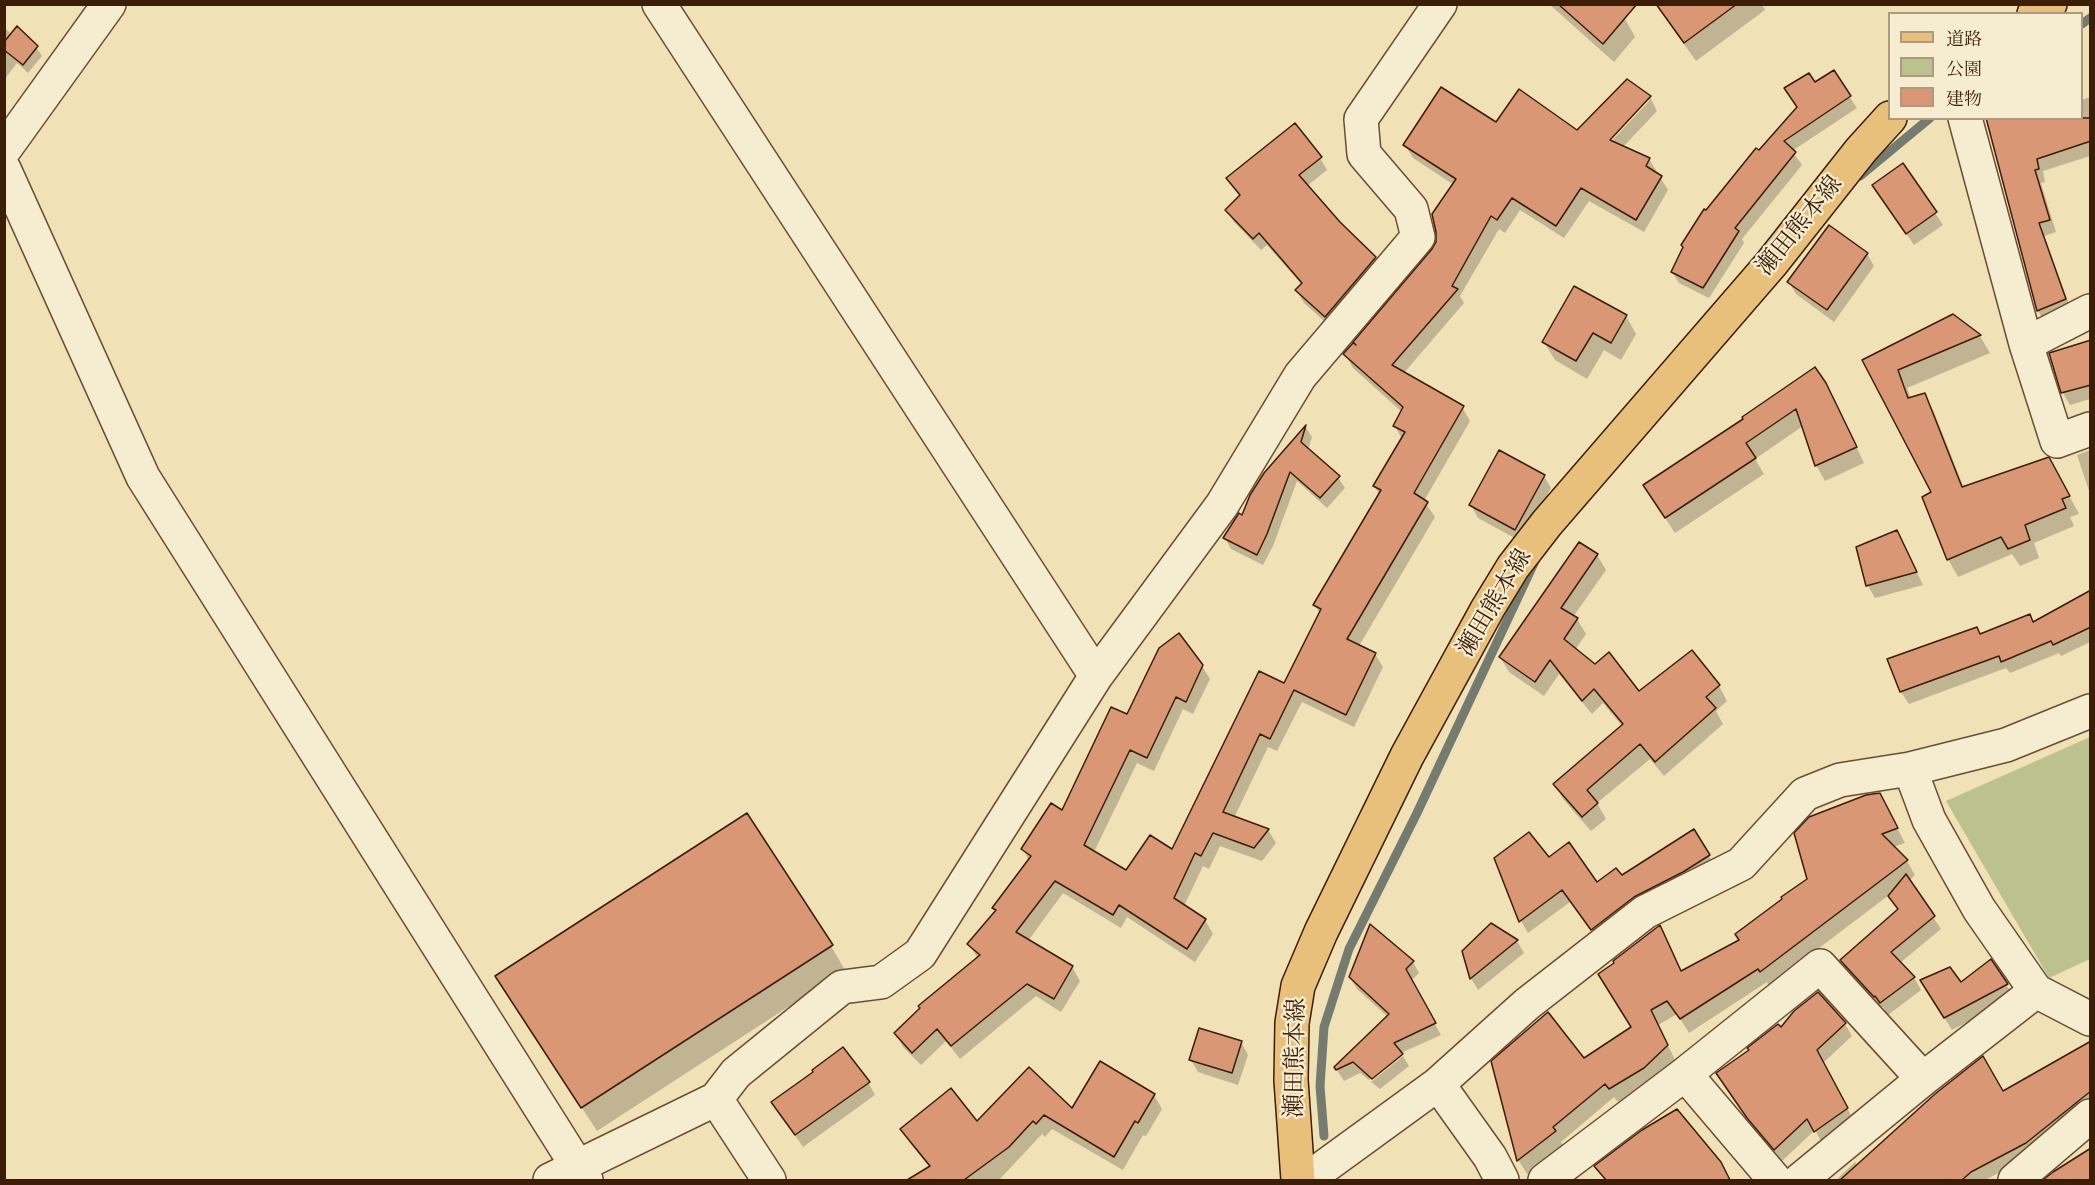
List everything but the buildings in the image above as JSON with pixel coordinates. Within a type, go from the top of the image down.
[{"type":"main road","points":[[2037,12],[2050,4]]},
{"type":"main road","name":"瀬田熊本線","points":[[1298,1180],[1291,1080],[1292,1023],[1298,986],[1321,932],[1407,756],[1488,608],[1513,567],[1547,523],[1770,264],[1861,150],[1888,120]]},
{"type":"street","points":[[4,150],[109,4]]},
{"type":"street","points":[[659,4],[1096,676]]},
{"type":"street","points":[[4,169],[143,477],[571,1176],[716,1099],[736,1073],[842,987],[881,982],[920,954],[1096,676],[1222,505],[1300,376],[1418,237],[1411,209],[1364,154],[1360,118],[1440,4]]},
{"type":"street","points":[[1966,120],[2026,344],[2057,441],[2091,429]]},
{"type":"street","points":[[2026,344],[2091,311]]},
{"type":"street","points":[[1306,1180],[1438,1084],[1527,1004],[1645,912],[1742,864],[1805,794],[1840,780],[1910,769],[2006,745],[2091,711]]},
{"type":"street","points":[[1910,769],[1929,820],[1979,909],[2036,991],[2091,1019]]},
{"type":"street","points":[[1545,1180],[1685,1074],[1820,966],[1923,1079]]},
{"type":"street","points":[[1800,1180],[1923,1079],[2036,991]]},
{"type":"street","points":[[1685,1074],[1775,1180]]},
{"type":"street","points":[[1438,1084],[1490,1157],[1502,1180]]},
{"type":"street","points":[[716,1099],[769,1180]]},
{"type":"street","points":[[2015,1180],[2091,1116]]},
{"type":"green space","points":[[2090,737],[2090,959],[2049,978],[1946,801]]},
{"type":"waterway","points":[[2083,23],[2090,18]]},
{"type":"waterway","points":[[1860,176],[1928,120]]},
{"type":"waterway","points":[[1324,1136],[1320,1086],[1324,1027],[1349,949],[1417,813],[1535,561]]}]
